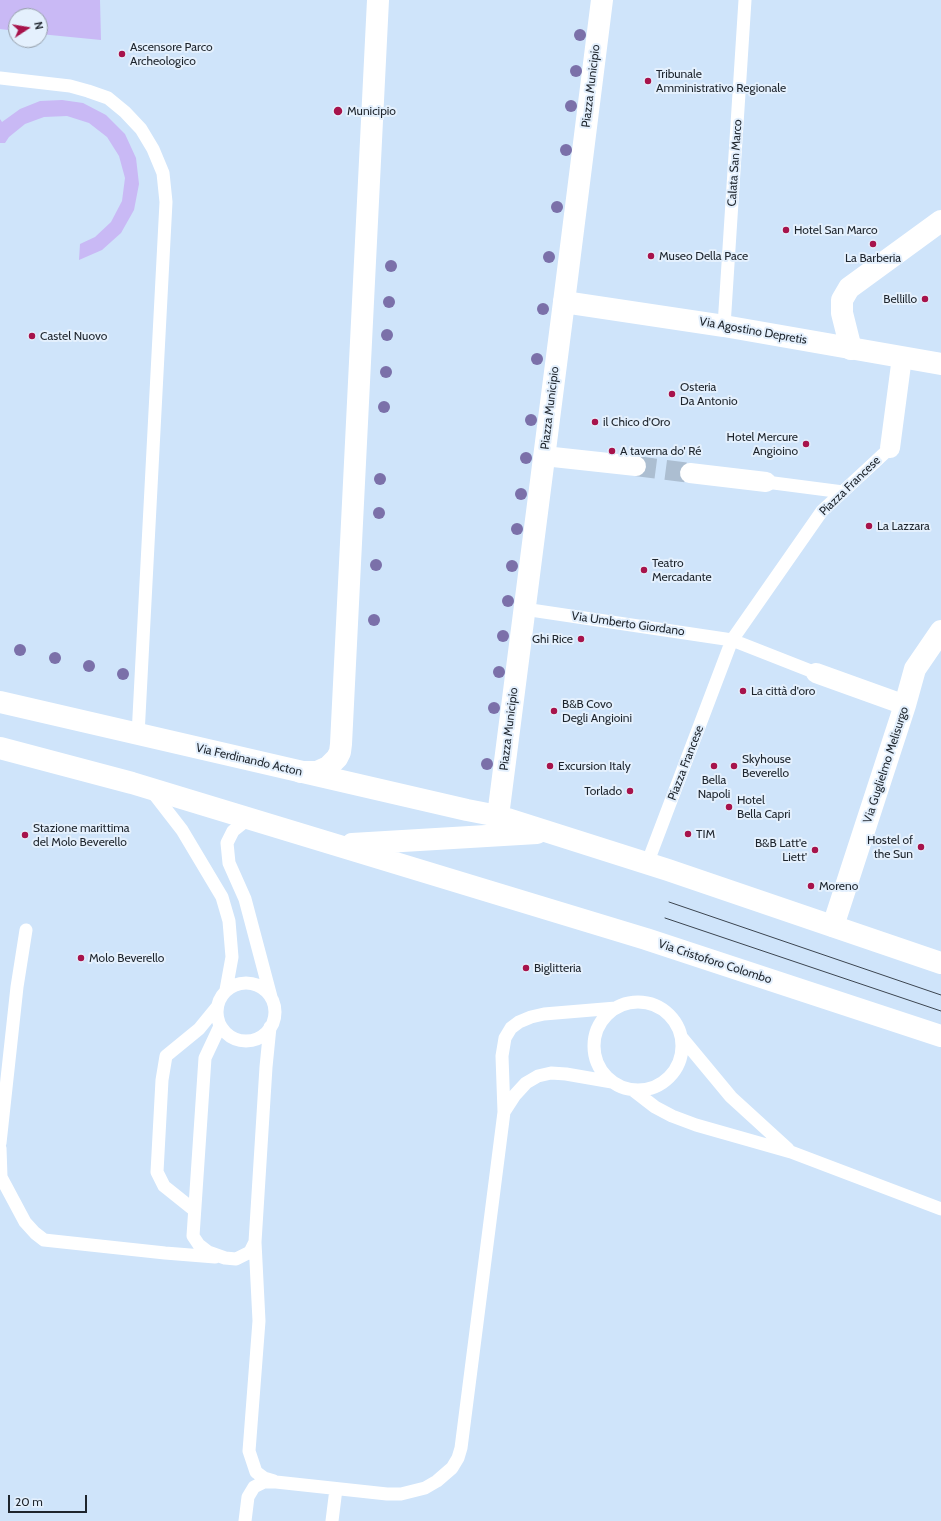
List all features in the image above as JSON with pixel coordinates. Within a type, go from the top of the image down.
[{"type":"main road","points":[[301,772],[317,772],[328,767],[337,758],[341,748],[378,0]]},
{"type":"main road","name":"Piazza Municipio","points":[[498,816],[602,0]]},
{"type":"main road","points":[[851,349],[842,313],[842,300],[849,288],[941,221]]},
{"type":"main road","name":"Via Agostino Depretis","points":[[564,302],[724,326],[941,364]]},
{"type":"main road","name":"Via Guglielmo Melisurgo","points":[[833,926],[905,705],[915,669],[941,631]]},
{"type":"main road","name":"Via Ferdinando Acton","points":[[0,702],[498,816]]},
{"type":"main road","points":[[0,748],[90,771],[336,845],[549,832]]},
{"type":"main road","points":[[498,816],[647,864],[941,963]]},
{"type":"main road","name":"Via Cristoforo Colombo","points":[[336,845],[646,939],[941,1036]]},
{"type":"street","name":"Piazza Francese","points":[[890,448],[902,357]]},
{"type":"street","points":[[544,456],[636,466]]},
{"type":"street","points":[[690,473],[766,482]]},
{"type":"street","points":[[816,673],[905,705]]},
{"type":"lane","name":"Calata San Marco","points":[[724,326],[745,0]]},
{"type":"lane","points":[[0,78],[70,86],[88,90],[108,98],[125,112],[141,129],[154,149],[163,173],[166,202],[138,734]]},
{"type":"lane","name":"Piazza Francese","points":[[647,864],[732,640],[822,511],[890,448]]},
{"type":"lane","points":[[766,482],[843,492]]},
{"type":"lane","name":"Via Umberto Giordano","points":[[524,609],[732,640]]},
{"type":"lane","points":[[732,640],[816,673]]},
{"type":"lane","points":[[150,789],[182,830],[222,897],[230,921],[232,957],[226,990]]},
{"type":"lane","points":[[248,819],[233,831],[227,842],[229,862],[245,899],[275,1011],[274,1019],[265,1034],[258,1039],[249,1041],[241,1041],[232,1038],[225,1033],[220,1026],[217,1017],[217,1007],[220,997],[226,990],[235,985],[245,983],[255,984],[264,989],[271,997]]},
{"type":"lane","points":[[0,1143],[17,987],[26,930]]},
{"type":"lane","points":[[245,1521],[248,1497],[254,1487],[264,1482],[387,1494],[413,1492],[425,1488],[437,1481],[452,1468],[458,1458],[461,1448],[504,1112],[502,1056],[505,1038],[511,1028],[519,1022],[544,1014],[616,1008],[638,1002],[650,1004],[660,1008],[670,1016],[677,1025],[682,1038],[731,1097],[791,1152]]},
{"type":"lane","points":[[194,1210],[164,1186],[157,1172],[162,1080],[166,1056],[199,1028],[217,1007]]},
{"type":"lane","points":[[616,1008],[600,1023],[594,1044],[598,1066],[604,1075],[622,1088],[645,1090],[656,1087],[666,1081],[674,1072],[681,1056],[682,1038]]},
{"type":"lane","points":[[220,1026],[205,1058],[193,1236],[199,1245],[208,1252],[225,1258]]},
{"type":"lane","points":[[270,1027],[266,1066],[256,1242],[259,1321],[249,1451],[256,1472],[264,1478],[276,1482]]},
{"type":"lane","points":[[504,1112],[515,1095],[526,1083],[538,1076],[552,1073],[566,1074],[612,1082]]},
{"type":"lane","points":[[633,1090],[655,1107],[696,1125],[791,1152],[941,1209]]},
{"type":"lane","points":[[0,1148],[1,1177],[25,1222],[44,1240],[236,1259],[250,1252],[256,1242]]},
{"type":"lane","points":[[165,1253],[185,1245],[193,1236]]},
{"type":"lane","points":[[332,1521],[336,1489]]},
{"type":"shaded area","points":[[0,0],[100,0],[101,40],[48,35],[48,8],[8,8],[8,30],[0,29]]},
{"type":"shaded area","points":[[62,100],[83,103],[106,115],[125,134],[136,158],[139,184],[134,210],[121,233],[102,250],[79,260],[80,244],[95,237],[111,222],[122,201],[125,178],[119,156],[107,137],[89,123],[67,116],[44,117],[25,124],[9,137],[5,143],[0,143],[0,119],[2,122],[20,109],[40,101]]},
{"type":"tunnel","points":[[636,466],[690,473]]},
{"type":"tram line","points":[[669,902],[941,995]]},
{"type":"tram line","points":[[665,918],[941,1011]]},
{"type":"place","name":"Ascensore Parco Archeologico","points":[[122,54]]},
{"type":"place","name":"Tribunale Amministrativo Regionale","points":[[648,81]]},
{"type":"place","name":"Municipio","points":[[338,111]]},
{"type":"place","name":"Hotel San Marco","points":[[786,230]]},
{"type":"place","name":"La Barberia","points":[[873,244]]},
{"type":"place","name":"Museo Della Pace","points":[[651,256]]},
{"type":"place","name":"Bellillo","points":[[925,299]]},
{"type":"place","name":"Castel Nuovo","points":[[32,336]]},
{"type":"place","name":"Osteria Da Antonio","points":[[672,394]]},
{"type":"place","name":"il Chico d'Oro","points":[[595,422]]},
{"type":"place","name":"Hotel Mercure Angioino","points":[[806,444]]},
{"type":"place","name":"A taverna do' Ré","points":[[612,451]]},
{"type":"place","name":"La Lazzara","points":[[869,526]]},
{"type":"place","name":"Teatro Mercadante","points":[[644,570]]},
{"type":"place","name":"Ghi Rice","points":[[581,639]]},
{"type":"place","name":"La città d'oro","points":[[743,691]]},
{"type":"place","name":"B&B Covo Degli Angioini","points":[[554,711]]},
{"type":"place","name":"Excursion Italy","points":[[550,766]]},
{"type":"place","name":"Bella Napoli","points":[[714,766]]},
{"type":"place","name":"Skyhouse Beverello","points":[[734,766]]},
{"type":"place","name":"Torlado","points":[[630,791]]},
{"type":"place","name":"Hotel Bella Capri","points":[[729,807]]},
{"type":"place","name":"TIM","points":[[688,834]]},
{"type":"place","name":"Stazione marittima del Molo Beverello","points":[[25,835]]},
{"type":"place","name":"Hostel of the Sun","points":[[921,847]]},
{"type":"place","name":"B&B Latt'e Liett'","points":[[815,850]]},
{"type":"place","name":"Moreno","points":[[811,886]]},
{"type":"place","name":"Molo Beverello","points":[[81,958]]},
{"type":"place","name":"Biglitteria","points":[[526,968]]}]
